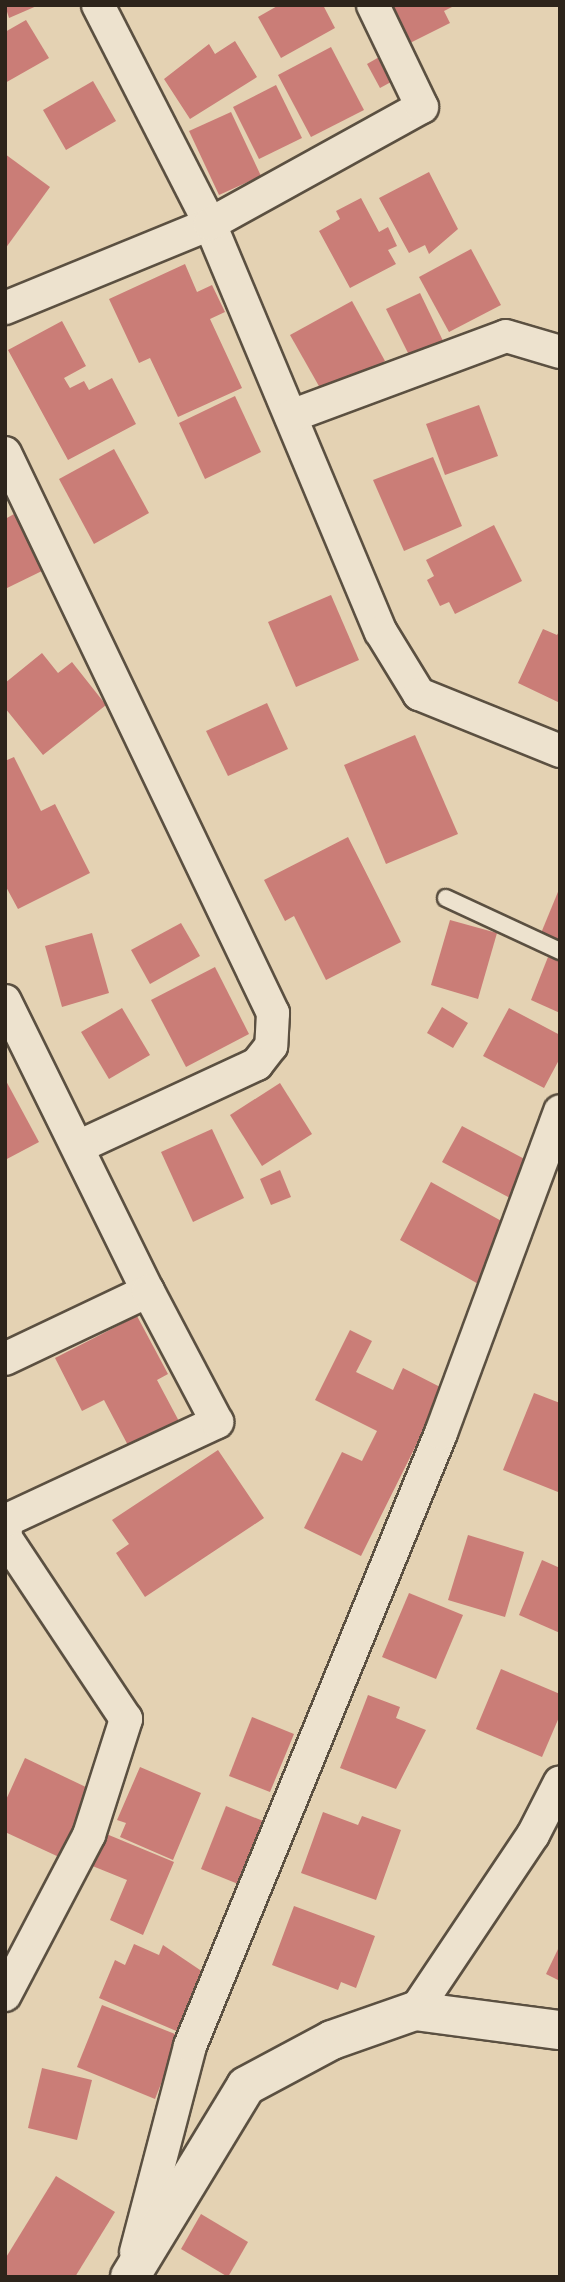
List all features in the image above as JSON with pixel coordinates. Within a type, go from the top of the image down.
[{"type":"street","points":[[98,5],[210,224],[382,632],[419,694],[560,751]]},
{"type":"street","points":[[5,308],[210,224],[422,107],[373,5]]},
{"type":"street","points":[[291,416],[506,336],[560,352]]},
{"type":"street","points":[[5,453],[273,1013],[271,1046],[257,1065],[80,1146]]},
{"type":"street","points":[[5,1001],[80,1146],[148,1291],[217,1422],[7,1520],[5,1537],[126,1719],[89,1835],[5,1995]]},
{"type":"street","points":[[130,2277],[190,2046],[441,1433],[560,1111]]},
{"type":"street","points":[[5,1359],[148,1291]]},
{"type":"street","points":[[415,2011],[533,1835],[560,1782]]},
{"type":"street","points":[[130,2277],[246,2087],[332,2040],[415,2011],[560,2030]]},
{"type":"lane","points":[[446,898],[560,951]]},
{"type":"building","points":[[5,5],[39,5],[9,18]]},
{"type":"building","points":[[279,5],[323,5],[335,28],[281,58],[258,17]]},
{"type":"building","points":[[391,5],[456,5],[444,11],[450,23],[410,43]]},
{"type":"building","points":[[26,20],[49,58],[5,83],[5,32]]},
{"type":"building","points":[[235,41],[257,77],[190,119],[164,79],[209,44],[215,54]]},
{"type":"building","points":[[331,47],[364,110],[311,137],[278,75]]},
{"type":"building","points":[[388,52],[402,76],[380,88],[367,64]]},
{"type":"building","points":[[93,81],[116,121],[66,150],[43,110]]},
{"type":"building","points":[[276,85],[302,138],[259,159],[233,107]]},
{"type":"building","points":[[231,112],[261,176],[219,195],[189,131]]},
{"type":"building","points":[[5,154],[50,187],[5,249]]},
{"type":"building","points":[[429,172],[458,229],[429,254],[425,245],[409,253],[379,198]]},
{"type":"building","points":[[361,198],[379,232],[388,227],[397,246],[388,250],[396,264],[350,288],[319,231],[340,219],[336,211]]},
{"type":"building","points":[[471,249],[501,305],[449,332],[419,277]]},
{"type":"building","points":[[185,264],[197,292],[212,285],[225,312],[210,319],[242,388],[178,417],[150,358],[139,363],[109,299]]},
{"type":"building","points":[[420,293],[445,345],[412,361],[386,309]]},
{"type":"building","points":[[352,301],[385,361],[324,395],[290,335]]},
{"type":"building","points":[[62,321],[86,366],[64,378],[70,388],[84,381],[89,390],[112,378],[136,424],[68,460],[8,350]]},
{"type":"building","points":[[235,396],[261,452],[205,479],[179,423]]},
{"type":"building","points":[[479,405],[498,456],[445,475],[426,424]]},
{"type":"building","points":[[114,449],[149,513],[94,544],[59,479]]},
{"type":"building","points":[[433,457],[462,526],[404,551],[373,480]]},
{"type":"building","points":[[16,513],[44,570],[5,589],[5,519]]},
{"type":"building","points":[[494,525],[522,581],[455,614],[449,602],[440,606],[427,580],[434,576],[426,560]]},
{"type":"building","points":[[331,595],[359,660],[296,687],[268,622]]},
{"type":"building","points":[[543,629],[557,635],[560,630],[560,703],[518,683]]},
{"type":"building","points":[[42,653],[58,673],[72,662],[106,705],[43,755],[5,708],[5,683]]},
{"type":"building","points":[[267,703],[288,749],[228,776],[206,731]]},
{"type":"building","points":[[415,735],[458,834],[386,864],[344,765]]},
{"type":"building","points":[[14,757],[41,811],[55,804],[90,873],[18,909],[5,885],[5,761]]},
{"type":"building","points":[[348,837],[401,942],[326,980],[294,916],[285,921],[264,880]]},
{"type":"building","points":[[560,887],[560,946],[539,938]]},
{"type":"building","points":[[450,920],[497,933],[478,999],[431,985]]},
{"type":"building","points":[[181,923],[200,956],[150,984],[131,950]]},
{"type":"building","points":[[92,933],[109,993],[62,1007],[45,946]]},
{"type":"building","points":[[548,957],[560,961],[560,1013],[531,1000]]},
{"type":"building","points":[[215,967],[249,1034],[186,1067],[151,1000]]},
{"type":"building","points":[[442,1007],[468,1023],[453,1048],[427,1033]]},
{"type":"building","points":[[122,1008],[150,1055],[109,1079],[81,1032]]},
{"type":"building","points":[[509,1008],[560,1035],[560,1058],[544,1088],[483,1056]]},
{"type":"building","points":[[5,1079],[39,1142],[5,1160]]},
{"type":"building","points":[[280,1083],[312,1134],[262,1166],[230,1115]]},
{"type":"building","points":[[462,1126],[532,1163],[512,1199],[442,1162]]},
{"type":"building","points":[[212,1129],[244,1198],[193,1222],[161,1152]]},
{"type":"building","points":[[280,1170],[291,1197],[271,1205],[260,1179]]},
{"type":"building","points":[[431,1182],[514,1228],[482,1286],[400,1240]]},
{"type":"building","points":[[137,1316],[168,1374],[157,1380],[181,1425],[131,1451],[104,1400],[82,1411],[55,1358]]},
{"type":"building","points":[[350,1330],[372,1341],[356,1372],[393,1390],[403,1368],[444,1389],[361,1556],[304,1528],[342,1452],[362,1461],[377,1431],[315,1400]]},
{"type":"building","points":[[534,1393],[560,1403],[558,1492],[503,1470]]},
{"type":"building","points":[[218,1450],[264,1518],[145,1597],[116,1553],[129,1544],[112,1520]]},
{"type":"building","points":[[468,1535],[524,1552],[505,1617],[448,1600]]},
{"type":"building","points":[[542,1560],[560,1568],[560,1633],[519,1615]]},
{"type":"building","points":[[409,1593],[463,1615],[436,1679],[382,1657]]},
{"type":"building","points":[[501,1669],[560,1694],[560,1715],[542,1757],[476,1729]]},
{"type":"building","points":[[368,1695],[400,1707],[396,1718],[426,1730],[396,1789],[340,1768]]},
{"type":"building","points":[[252,1717],[294,1734],[270,1792],[229,1776]]},
{"type":"building","points":[[25,1758],[90,1789],[59,1857],[5,1832],[5,1802]]},
{"type":"building","points":[[140,1767],[201,1793],[173,1860],[120,1837],[126,1823],[117,1820]]},
{"type":"building","points":[[226,1806],[273,1825],[248,1888],[201,1869]]},
{"type":"building","points":[[323,1812],[358,1825],[362,1816],[401,1830],[376,1900],[301,1873]]},
{"type":"building","points":[[104,1833],[174,1862],[143,1935],[110,1920],[127,1880],[90,1865]]},
{"type":"building","points":[[294,1906],[375,1936],[356,1988],[341,1982],[338,1990],[272,1965]]},
{"type":"building","points":[[134,1944],[159,1955],[163,1945],[206,1974],[181,2033],[99,1998],[115,1960],[125,1965]]},
{"type":"building","points":[[560,1945],[560,1981],[546,1974]]},
{"type":"building","points":[[102,2005],[180,2036],[155,2099],[77,2067]]},
{"type":"building","points":[[42,2068],[92,2080],[77,2140],[28,2128]]},
{"type":"building","points":[[56,2176],[115,2212],[75,2277],[5,2277],[5,2259]]},
{"type":"building","points":[[201,2214],[248,2242],[228,2277],[181,2249]]}]
